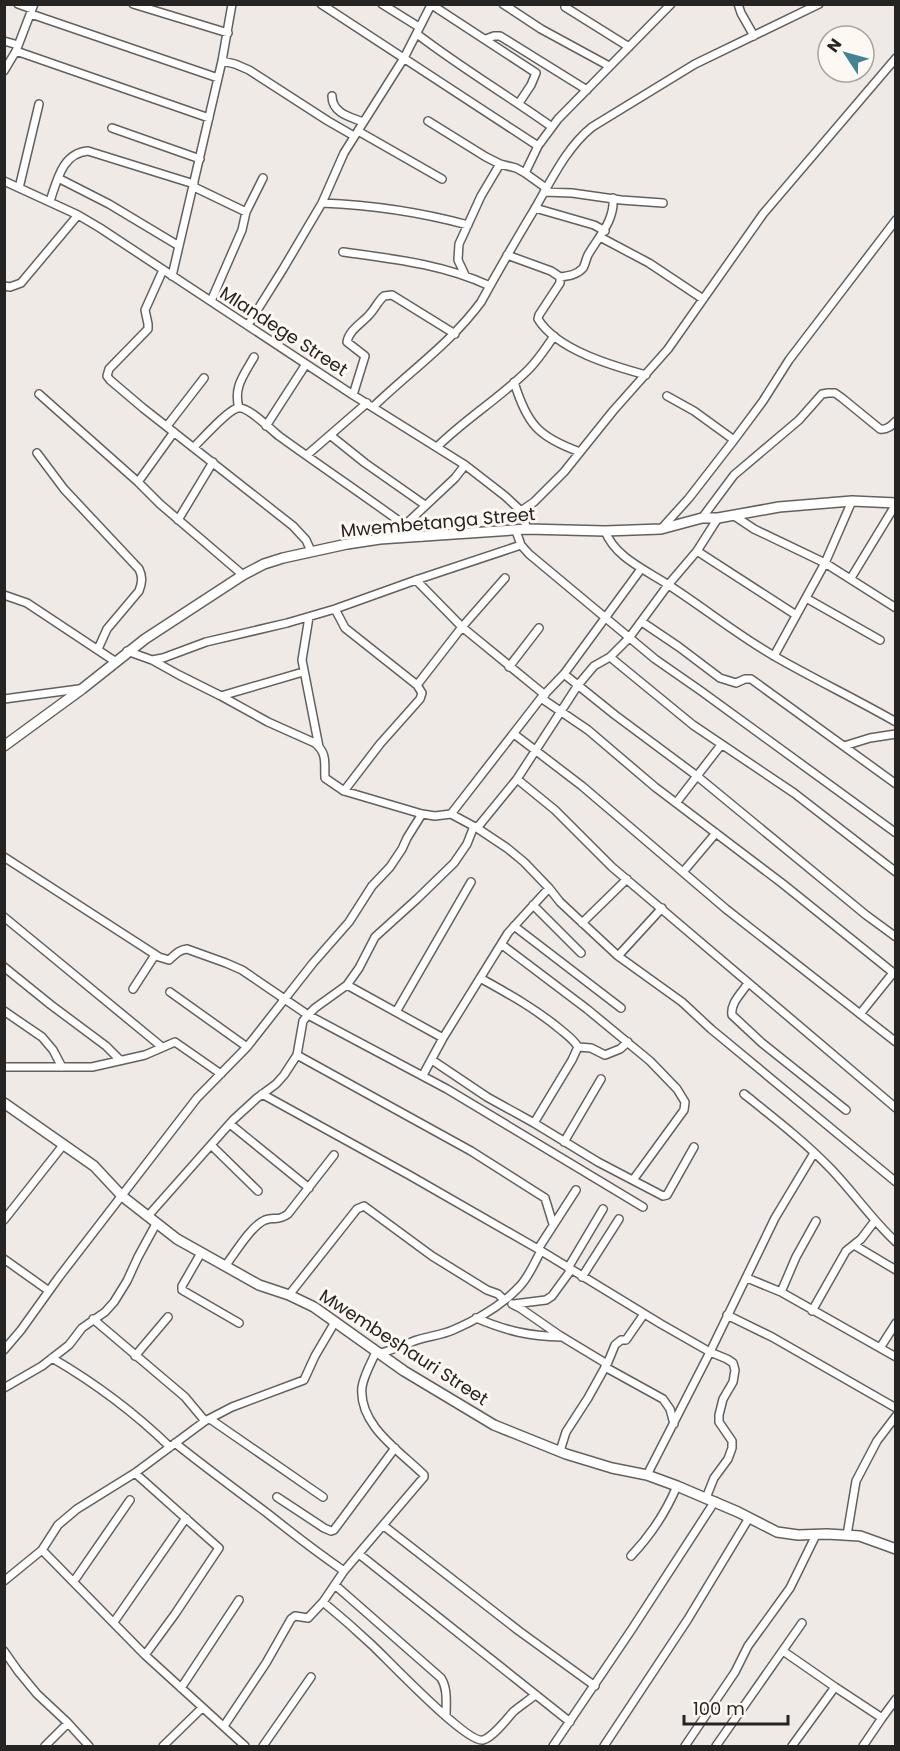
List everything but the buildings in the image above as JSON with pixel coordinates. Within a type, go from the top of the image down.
[{"type":"street","points":[[18,4],[218,78]]},
{"type":"street","points":[[133,4],[228,33]]},
{"type":"street","points":[[172,276],[222,61],[232,4]]},
{"type":"street","points":[[321,4],[538,146]]},
{"type":"street","points":[[382,4],[455,63],[519,103],[552,127]]},
{"type":"street","points":[[503,4],[541,29],[609,66]]},
{"type":"street","points":[[525,173],[538,146],[552,127],[671,4]]},
{"type":"street","points":[[738,4],[754,36]]},
{"type":"street","points":[[307,455],[455,334],[481,302],[573,145],[592,127],[695,64],[819,4]]},
{"type":"street","points":[[248,325],[322,203],[344,153],[404,58],[431,5],[536,73],[519,103]]},
{"type":"street","points":[[565,7],[629,47]]},
{"type":"street","points":[[4,71],[17,48],[32,9]]},
{"type":"street","points":[[486,39],[500,36],[587,90]]},
{"type":"street","points":[[4,41],[17,48],[209,118]]},
{"type":"street","points":[[521,512],[550,488],[680,334],[763,214],[896,58]]},
{"type":"street","points":[[222,61],[249,70],[320,116],[442,179]]},
{"type":"street","points":[[332,96],[332,102],[339,112],[363,122]]},
{"type":"street","points":[[19,188],[39,104]]},
{"type":"street","points":[[428,121],[486,157],[525,173],[545,190],[663,203]]},
{"type":"street","points":[[111,128],[200,159]]},
{"type":"street","points":[[50,201],[58,178],[69,158],[80,152],[88,151],[194,185],[246,212]]},
{"type":"street","points":[[465,275],[460,267],[457,251],[481,196],[500,164]]},
{"type":"street","points":[[58,178],[118,209],[179,246]]},
{"type":"street","points":[[211,301],[242,230],[246,212],[263,178]]},
{"type":"street","name":"Mlandege Street","points":[[4,181],[50,201],[100,228],[353,395],[465,465],[500,492],[521,512],[527,529]]},
{"type":"street","points":[[507,255],[560,277],[576,274],[584,266],[586,259],[605,231],[613,209],[613,198]]},
{"type":"street","points":[[322,203],[360,204],[403,210],[468,225]]},
{"type":"street","points":[[535,208],[594,225],[605,231]]},
{"type":"street","points":[[4,286],[10,287],[21,283],[78,215]]},
{"type":"street","points":[[661,529],[689,498],[734,440],[763,401],[789,360],[896,220]]},
{"type":"street","points":[[600,237],[649,263],[703,299]]},
{"type":"street","points":[[343,252],[414,262],[465,275],[490,286]]},
{"type":"street","points":[[163,270],[146,310],[148,329],[109,369],[107,376],[293,526],[306,540],[311,551]]},
{"type":"street","points":[[560,277],[560,283],[538,319],[554,336],[567,345],[610,365],[646,375]]},
{"type":"street","points":[[353,395],[365,357],[347,342],[347,339],[353,330],[371,314],[384,296],[392,295],[455,334]]},
{"type":"street","points":[[437,447],[453,431],[527,371],[554,336]]},
{"type":"street","points":[[239,408],[236,398],[237,388],[254,357]]},
{"type":"street","points":[[266,426],[306,364]]},
{"type":"street","points":[[167,426],[204,378]]},
{"type":"street","points":[[514,382],[522,406],[539,431],[560,444],[580,452]]},
{"type":"street","points":[[702,518],[734,475],[799,420],[822,394],[835,393],[880,429],[896,421]]},
{"type":"street","points":[[39,394],[178,520],[243,575]]},
{"type":"street","points":[[667,396],[694,411],[734,440]]},
{"type":"street","points":[[194,447],[230,413],[239,408],[248,410],[266,426],[421,537]]},
{"type":"street","points":[[138,482],[174,432]]},
{"type":"street","points":[[330,435],[357,458],[425,505]]},
{"type":"street","points":[[37,453],[64,489],[142,574],[139,591],[107,629],[98,649]]},
{"type":"street","points":[[178,520],[213,462]]},
{"type":"street","points":[[405,525],[455,478],[465,465]]},
{"type":"street","points":[[774,656],[825,563],[852,501]]},
{"type":"street","name":"Mwembetanga Street","points":[[4,746],[82,689],[127,651],[243,575],[264,564],[283,558],[380,539],[527,529],[605,531],[661,529],[702,518],[718,518],[779,507],[852,501],[896,503]]},
{"type":"street","points":[[851,578],[896,503]]},
{"type":"street","points":[[733,515],[754,529],[825,563],[896,608]]},
{"type":"street","points":[[148,1216],[248,1105],[284,1075],[297,1054],[303,1021],[315,1008],[347,985],[375,937],[454,863],[476,827],[517,779],[537,751],[578,685],[594,666],[610,657],[629,638],[668,585],[697,551],[718,518]]},
{"type":"street","points":[[516,531],[521,545],[545,568],[655,659],[896,833]]},
{"type":"street","points":[[605,531],[615,549],[729,628],[774,656],[896,722]]},
{"type":"street","points":[[152,660],[206,642],[335,609],[521,545]]},
{"type":"street","points":[[697,551],[796,615]]},
{"type":"street","points":[[451,814],[543,696],[564,674],[641,568]]},
{"type":"street","points":[[417,685],[462,627],[505,578]]},
{"type":"street","points":[[416,580],[462,627],[561,711],[588,730],[676,803],[894,974],[860,1014]]},
{"type":"street","points":[[4,595],[27,603],[116,662]]},
{"type":"street","points":[[806,598],[880,640]]},
{"type":"street","points":[[335,609],[345,628],[417,685],[422,693],[420,699],[380,744],[344,791]]},
{"type":"street","points":[[309,617],[302,660],[303,672],[319,747],[326,766],[325,778],[344,791],[422,814],[435,816],[451,814],[476,827],[507,848],[524,862],[560,902],[618,956],[682,1002],[711,1029],[896,1182]]},
{"type":"street","points":[[642,622],[720,678],[736,683],[751,679],[896,784]]},
{"type":"street","points":[[508,667],[539,628]]},
{"type":"street","points":[[127,651],[152,660],[268,722],[308,739],[319,747]]},
{"type":"street","points":[[610,657],[679,714],[794,793],[896,872]]},
{"type":"street","points":[[221,696],[303,672]]},
{"type":"street","points":[[564,674],[697,776],[896,937]]},
{"type":"street","points":[[4,699],[82,689]]},
{"type":"street","points":[[514,734],[582,786],[793,963],[896,1042]]},
{"type":"street","points":[[844,746],[870,738],[896,734]]},
{"type":"street","points":[[676,803],[721,745]]},
{"type":"street","points":[[517,779],[555,810],[627,879],[896,1108]]},
{"type":"street","points":[[4,1350],[197,1098],[247,1047],[348,922],[372,886],[390,867],[422,814]]},
{"type":"street","points":[[682,872],[716,833]]},
{"type":"street","points":[[4,857],[155,955],[169,960],[181,949],[193,950],[242,970],[308,1015],[423,1075],[643,1207]]},
{"type":"street","points":[[582,923],[627,879]]},
{"type":"street","points":[[396,1012],[471,882]]},
{"type":"street","points":[[423,1075],[501,944],[549,888]]},
{"type":"street","points":[[533,905],[581,953]]},
{"type":"street","points":[[618,956],[662,908]]},
{"type":"street","points":[[4,917],[162,1047]]},
{"type":"street","points":[[514,927],[621,1008]]},
{"type":"street","points":[[501,944],[628,1042],[664,1075],[685,1102],[684,1110],[633,1180]]},
{"type":"street","points":[[133,988],[155,955]]},
{"type":"street","points":[[4,967],[120,1059]]},
{"type":"street","points":[[480,978],[549,1019],[575,1041],[578,1047]]},
{"type":"street","points":[[748,983],[733,1005],[732,1015],[762,1043],[846,1110]]},
{"type":"street","points":[[347,985],[443,1038]]},
{"type":"street","points":[[170,992],[247,1047]]},
{"type":"street","points":[[4,1011],[42,1037],[62,1067]]},
{"type":"street","points":[[4,1067],[92,1067],[145,1055],[175,1042],[221,1074]]},
{"type":"street","points":[[578,1047],[591,1048],[604,1055],[620,1049],[628,1042]]},
{"type":"street","points":[[534,1123],[578,1047]]},
{"type":"street","points":[[297,1054],[471,1151],[545,1198],[553,1224]]},
{"type":"street","points":[[432,1060],[487,1097],[663,1197],[667,1196],[694,1147]]},
{"type":"street","points":[[564,1142],[602,1079]]},
{"type":"street","points":[[262,1094],[409,1175],[644,1314],[733,1363],[735,1370],[733,1382],[723,1399],[719,1415],[719,1422],[732,1441],[732,1448],[728,1459],[714,1478],[710,1499],[595,1686],[553,1746]]},
{"type":"street","points":[[744,1094],[814,1153],[843,1181],[874,1222],[896,1242]]},
{"type":"street","name":"Mwembeshauri Street","points":[[7,1107],[94,1166],[122,1196],[156,1224],[201,1253],[225,1264],[259,1285],[289,1295],[314,1307],[404,1371],[494,1425],[560,1452],[677,1486],[710,1499],[777,1532],[798,1535],[847,1534],[860,1536],[896,1549]]},
{"type":"street","points":[[230,1124],[309,1188]]},
{"type":"street","points":[[4,1220],[64,1144]]},
{"type":"street","points":[[211,1145],[258,1191]]},
{"type":"street","points":[[646,1476],[775,1218],[814,1153]]},
{"type":"street","points":[[225,1264],[257,1226],[268,1219],[282,1219],[288,1214],[334,1155]]},
{"type":"street","points":[[224,1726],[266,1663],[291,1619],[295,1616],[308,1618],[324,1602],[344,1571],[424,1477],[412,1462],[379,1434],[370,1420],[362,1388],[364,1378],[377,1353],[451,1331],[502,1302],[524,1281],[553,1224],[576,1190]]},
{"type":"street","points":[[289,1295],[357,1209],[364,1206],[432,1256],[487,1290],[498,1294],[502,1302]]},
{"type":"street","points":[[512,1304],[546,1300],[552,1296],[603,1209]]},
{"type":"street","points":[[582,1277],[619,1219]]},
{"type":"street","points":[[781,1292],[796,1257],[816,1221]]},
{"type":"street","points":[[812,1311],[846,1251],[874,1222]]},
{"type":"street","points":[[4,1388],[69,1345],[82,1329],[114,1302],[156,1224]]},
{"type":"street","points":[[854,1245],[896,1270]]},
{"type":"street","points":[[201,1253],[182,1286],[182,1290],[239,1323]]},
{"type":"street","points":[[4,1259],[50,1291]]},
{"type":"street","points":[[747,1278],[781,1292],[896,1357]]},
{"type":"street","points":[[502,1302],[520,1308],[561,1337],[663,1399],[670,1409],[674,1424]]},
{"type":"street","points":[[560,1452],[566,1432],[588,1398],[615,1345],[621,1340],[626,1340],[644,1314]]},
{"type":"street","points":[[728,1315],[772,1337],[896,1408]]},
{"type":"street","points":[[135,1356],[168,1317]]},
{"type":"street","points":[[476,1318],[520,1333],[561,1337]]},
{"type":"street","points":[[93,1319],[185,1397],[208,1420],[323,1497]]},
{"type":"street","points":[[4,1581],[42,1550],[58,1525],[77,1509],[135,1473],[208,1420],[232,1407],[304,1380],[335,1322]]},
{"type":"street","points":[[880,1348],[896,1323]]},
{"type":"street","points":[[52,1358],[108,1394],[173,1445],[344,1571]]},
{"type":"street","points":[[847,1534],[856,1481],[877,1441],[896,1416]]},
{"type":"street","points":[[277,1497],[331,1532],[395,1448]]},
{"type":"street","points":[[135,1473],[218,1546],[218,1550],[146,1655]]},
{"type":"street","points":[[632,1556],[654,1529],[677,1486]]},
{"type":"street","points":[[74,1581],[130,1500]]},
{"type":"street","points":[[114,1622],[186,1518]]},
{"type":"street","points":[[604,1746],[700,1601],[749,1518]]},
{"type":"street","points":[[384,1526],[519,1631],[595,1686]]},
{"type":"street","points":[[685,1746],[735,1672],[748,1646],[790,1588],[816,1534]]},
{"type":"street","points":[[42,1550],[146,1655],[245,1746]]},
{"type":"street","points":[[359,1554],[570,1722]]},
{"type":"street","points":[[335,1585],[441,1678],[445,1688],[446,1716]]},
{"type":"street","points":[[181,1688],[239,1600]]},
{"type":"street","points":[[324,1602],[372,1644],[431,1704],[478,1740],[484,1740],[535,1695]]},
{"type":"street","points":[[716,1746],[802,1623]]},
{"type":"street","points":[[4,1651],[37,1694],[89,1746]]},
{"type":"street","points":[[783,1651],[882,1719]]},
{"type":"street","points":[[263,1746],[311,1677]]},
{"type":"street","points":[[792,1746],[835,1687]]},
{"type":"street","points":[[862,1746],[896,1699]]},
{"type":"street","points":[[164,1746],[202,1708]]},
{"type":"street","points":[[45,1746],[68,1724]]}]
